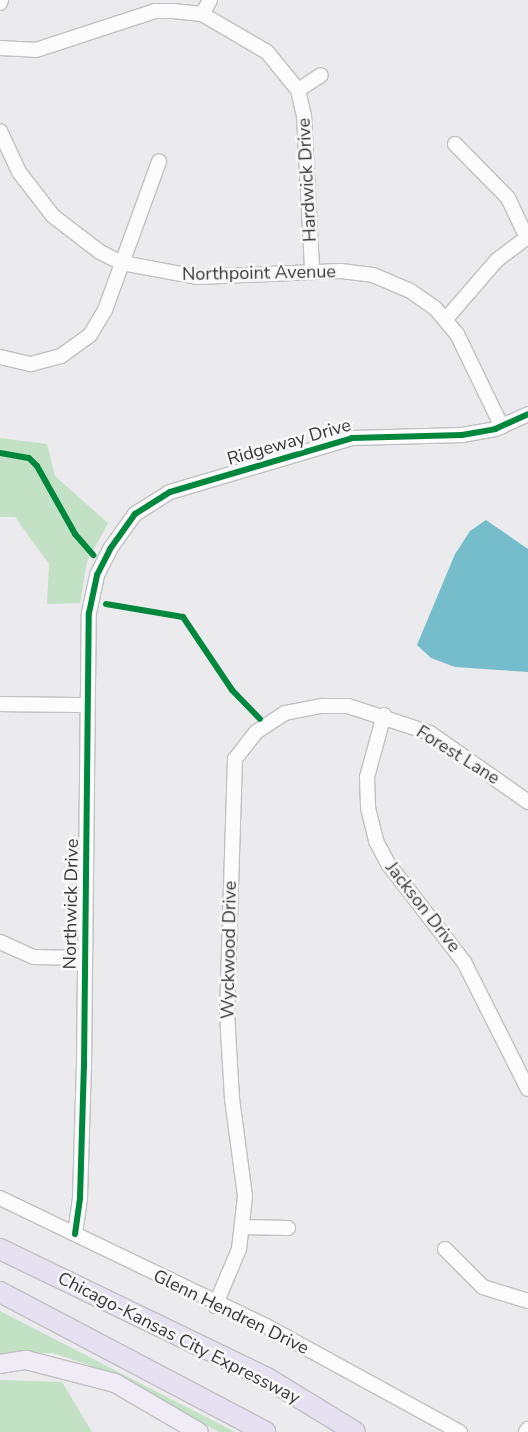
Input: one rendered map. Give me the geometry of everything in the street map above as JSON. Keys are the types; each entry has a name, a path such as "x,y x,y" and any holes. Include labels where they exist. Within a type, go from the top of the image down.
{"highway":[{"name":"Chicago-Kansas City Expressway","path":"0,1249 267,1378 355,1432"},
{"path":"0,1292 265,1432"}],"main road":[{"path":"0,1364 26,1360 115,1384 199,1432"}],"street":[{"path":"202,14 210,0"},
{"path":"0,48 36,50 155,11 202,14 266,52 298,90 321,75"},
{"name":"Hardwick Drive","path":"298,90 308,149 312,270"},
{"name":"Northpoint Avenue","path":"0,131 4,153 32,192 53,216 81,239 122,263 197,277 312,270 357,272 395,283 446,319 466,347 502,427"},
{"path":"446,319 497,260 528,238 508,198 456,144"},
{"path":"0,358 31,364 61,356 81,344 105,310 159,162"},
{"name":"Ridgeway Drive","path":"97,575 126,524 146,505 170,492 352,438 462,435 502,427 528,414"},
{"name":"Northwick Drive","path":"75,1234 80,1198 89,613 97,575"},
{"path":"0,704 88,704"},
{"name":"Wyckwood Drive","path":"215,1306 243,1227 245,1196 232,1098 227,1014 232,766 256,732 285,714 339,705 384,715"},
{"name":"Forest Lane","path":"384,715 443,741 528,802"},
{"name":"Jackson Drive","path":"384,715 367,777 368,808 376,841 388,865 471,972 528,1089"},
{"path":"0,942 34,957 85,958"},
{"name":"Glenn Hendren Drive","path":"0,1198 215,1306 266,1326 460,1432"},
{"path":"243,1227 288,1228"},
{"path":"445,1249 482,1287 528,1301"}],"green space":[{"path":"0,438 47,444 55,476 108,523 87,562 80,603 47,604 49,564 15,517 0,517"},
{"path":"0,1311 235,1432 219,1432 115,1374 53,1353 0,1354"},
{"path":"0,1380 62,1382 92,1432 0,1432"}],"water":[{"path":"486,520 528,549 528,672 455,667 431,658 417,645 455,554 470,531"}],"cycle path":[{"path":"75,1234 80,1198 84,1067 89,613 97,575 110,549 135,514 170,492 352,438 462,435 495,429 528,414"},
{"path":"0,453 29,458 37,466 75,534 93,555"},
{"path":"106,604 183,617 232,690 260,719"}]}
